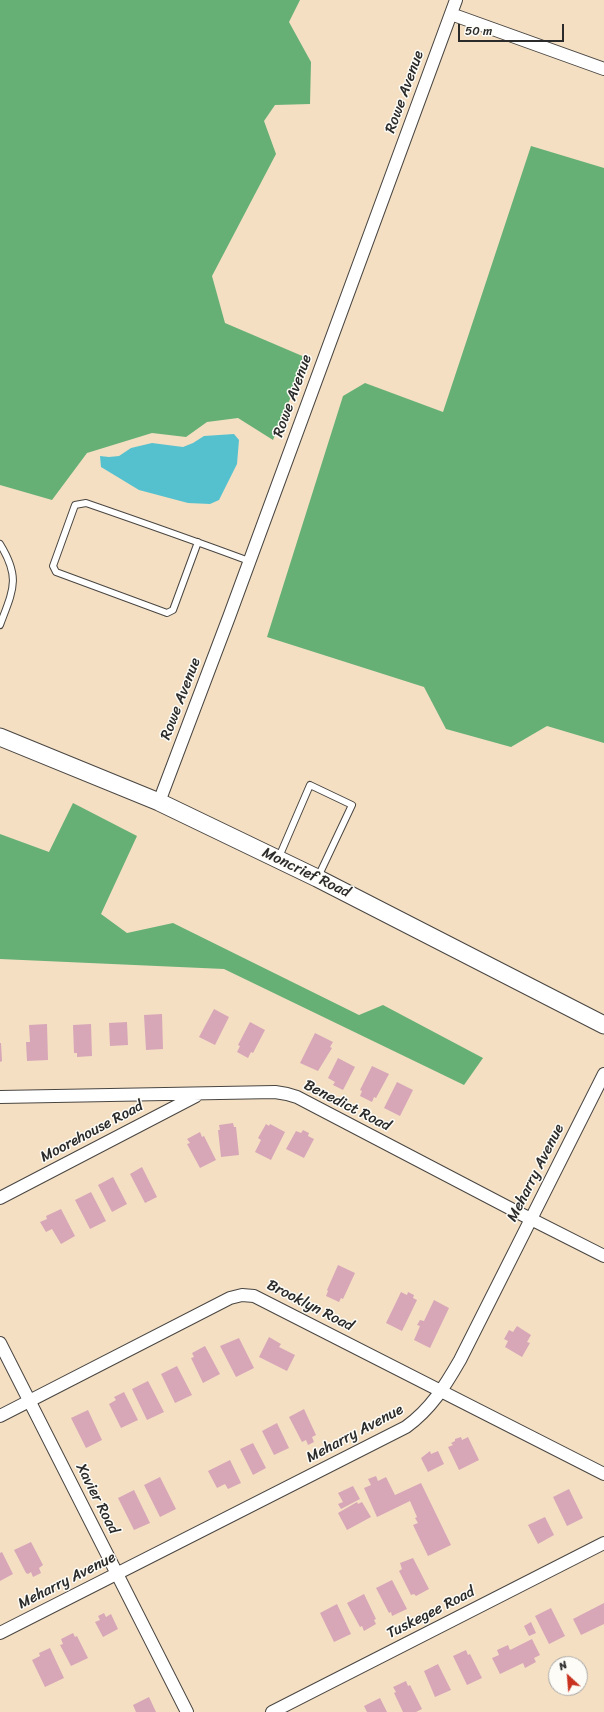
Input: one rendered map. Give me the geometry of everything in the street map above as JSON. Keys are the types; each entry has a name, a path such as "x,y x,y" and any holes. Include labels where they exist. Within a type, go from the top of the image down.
{"main road":[{"name":"Moncrief Road","path":"0,737 159,802 317,878 604,1025"}],"street":[{"name":"Rowe Avenue","path":"159,802 456,0"},
{"path":"451,14 604,69"},
{"name":"Meharry Avenue","path":"0,1633 406,1427 428,1408 442,1391 460,1360 604,1074"},
{"name":"Benedict Road","path":"0,1097 275,1092 292,1096 531,1220 604,1256"},
{"name":"Moorehouse Road","path":"0,1198 199,1094"},
{"name":"Brooklyn Road","path":"0,1416 230,1298 242,1295 254,1296 604,1474"},
{"name":"Xavier Road","path":"0,1343 187,1712"},
{"name":"Tuskegee Road","path":"272,1712 604,1543"}],"lane":[{"path":"198,542 173,610 167,613 56,572 53,566 75,505 86,503 198,542 249,561"},
{"path":"0,544 8,556 14,573 13,589 0,625"},
{"path":"278,859 310,785 345,801 352,805 317,878"}],"green space":[{"path":"0,0 300,0 289,22 311,62 310,104 275,105 264,121 276,154 212,276 225,323 307,358 273,440 238,418 207,422 186,437 152,433 87,453 52,500 0,485"},
{"path":"531,146 604,168 604,743 547,726 511,747 446,729 424,687 267,637 343,396 365,383 443,412"},
{"path":"73,803 137,836 101,914 127,933 173,923 359,1015 383,1005 483,1058 464,1085 224,969 0,959 0,834 49,852"}],"water":[{"path":"234,434 239,440 237,464 219,500 210,504 188,503 139,490 101,467 100,456 119,456 131,448 152,443 183,447 204,436"}],"building":[{"path":"214,1009 229,1017 215,1045 199,1037"},
{"path":"162,1014 163,1049 146,1050 144,1015"},
{"path":"127,1022 128,1045 110,1046 109,1023"},
{"path":"250,1022 265,1030 253,1053 251,1052 248,1058 237,1052 240,1046 238,1045"},
{"path":"47,1024 48,1060 27,1061 26,1042 30,1042 29,1025"},
{"path":"91,1024 92,1056 77,1057 77,1053 74,1053 73,1025"},
{"path":"315,1033 333,1042 330,1047 332,1048 318,1071 300,1063"},
{"path":"0,1043 2,1061 0,1062"},
{"path":"338,1058 355,1067 343,1090 333,1085 335,1082 328,1078"},
{"path":"372,1066 389,1074 376,1098 374,1097 372,1102 360,1096 362,1091 360,1090"},
{"path":"397,1082 413,1090 400,1116 384,1108"},
{"path":"233,1123 234,1127 236,1127 239,1155 221,1157 218,1130 220,1130 219,1125"},
{"path":"266,1124 269,1126 270,1124 285,1132 271,1160 255,1152 261,1140 258,1138"},
{"path":"303,1130 309,1133 308,1136 314,1139 304,1158 286,1149 296,1131 301,1133"},
{"path":"200,1132 202,1137 204,1136 216,1160 200,1168 187,1144 190,1143 187,1139"},
{"path":"142,1167 157,1197 145,1203 130,1174"},
{"path":"113,1177 127,1204 112,1212 98,1185"},
{"path":"91,1192 106,1221 90,1229 75,1200"},
{"path":"61,1209 75,1236 61,1244 52,1229 46,1232 40,1222 47,1219 46,1216"},
{"path":"338,1265 355,1273 343,1299 341,1298 339,1302 326,1296 327,1290"},
{"path":"401,1292 407,1295 408,1292 414,1295 413,1298 417,1300 402,1331 386,1323"},
{"path":"434,1300 449,1308 430,1348 414,1340 420,1326 417,1325 420,1320 424,1321"},
{"path":"517,1326 531,1335 527,1342 530,1343 522,1357 505,1347 508,1341 504,1339 509,1330 513,1332"},
{"path":"269,1337 281,1344 279,1347 295,1355 287,1371 259,1357"},
{"path":"239,1338 254,1368 236,1377 220,1346"},
{"path":"205,1346 220,1374 203,1383 191,1358 194,1357 192,1353"},
{"path":"177,1366 192,1395 175,1403 161,1374"},
{"path":"148,1381 164,1412 147,1420 132,1389"},
{"path":"124,1392 138,1420 121,1428 109,1404 116,1400 114,1397"},
{"path":"304,1409 316,1435 312,1437 314,1442 308,1445 306,1440 302,1442 289,1417"},
{"path":"88,1410 102,1440 86,1448 71,1418"},
{"path":"277,1423 289,1448 274,1455 262,1431"},
{"path":"461,1437 462,1440 468,1437 479,1460 459,1470 448,1447 453,1445 451,1443 455,1441 455,1439"},
{"path":"253,1443 266,1468 253,1475 240,1449"},
{"path":"430,1451 431,1454 438,1451 444,1464 428,1472 421,1458"},
{"path":"230,1460 241,1483 228,1489 225,1484 217,1488 208,1471"},
{"path":"376,1476 378,1481 386,1477 395,1495 421,1483 451,1545 428,1556 413,1525 418,1523 410,1501 377,1517 364,1488 371,1485 368,1479"},
{"path":"160,1477 176,1509 160,1517 144,1485"},
{"path":"353,1486 360,1499 341,1509 338,1504 343,1502 338,1493"},
{"path":"569,1489 583,1518 567,1526 553,1497"},
{"path":"134,1490 150,1523 134,1530 118,1498"},
{"path":"357,1502 358,1504 362,1502 371,1517 347,1530 338,1513"},
{"path":"545,1517 554,1535 538,1544 528,1525"},
{"path":"31,1542 43,1565 39,1568 41,1573 33,1577 31,1572 28,1574 26,1573 14,1550"},
{"path":"2,1552 13,1574 0,1581 0,1553"},
{"path":"413,1558 429,1589 416,1596 414,1594 411,1595 399,1571 402,1569 400,1563"},
{"path":"392,1580 407,1609 392,1616 376,1588"},
{"path":"364,1594 376,1619 374,1620 376,1624 364,1631 362,1626 360,1627 347,1603"},
{"path":"604,1603 604,1624 581,1635 573,1619"},
{"path":"337,1604 351,1634 334,1642 320,1613"},
{"path":"551,1608 565,1636 549,1644 535,1616"},
{"path":"104,1613 106,1617 111,1614 118,1629 103,1637 95,1622 100,1620 98,1616"},
{"path":"531,1622 536,1633 529,1636 524,1626"},
{"path":"73,1633 75,1637 77,1636 88,1658 71,1666 60,1645 63,1644 61,1639"},
{"path":"532,1639 540,1655 534,1658 536,1662 525,1668 523,1663 500,1674 492,1658 499,1655 497,1650 508,1645 510,1650"},
{"path":"50,1648 64,1678 45,1687 32,1660 40,1656 39,1653"},
{"path":"466,1650 468,1655 470,1654 482,1678 467,1685 453,1656"},
{"path":"438,1664 451,1690 435,1697 424,1671"},
{"path":"406,1681 408,1686 410,1685 422,1709 416,1712 403,1712 394,1693 396,1692 393,1687"},
{"path":"149,1697 156,1712 136,1712 133,1705"},
{"path":"380,1698 387,1712 367,1712 364,1706"}]}
